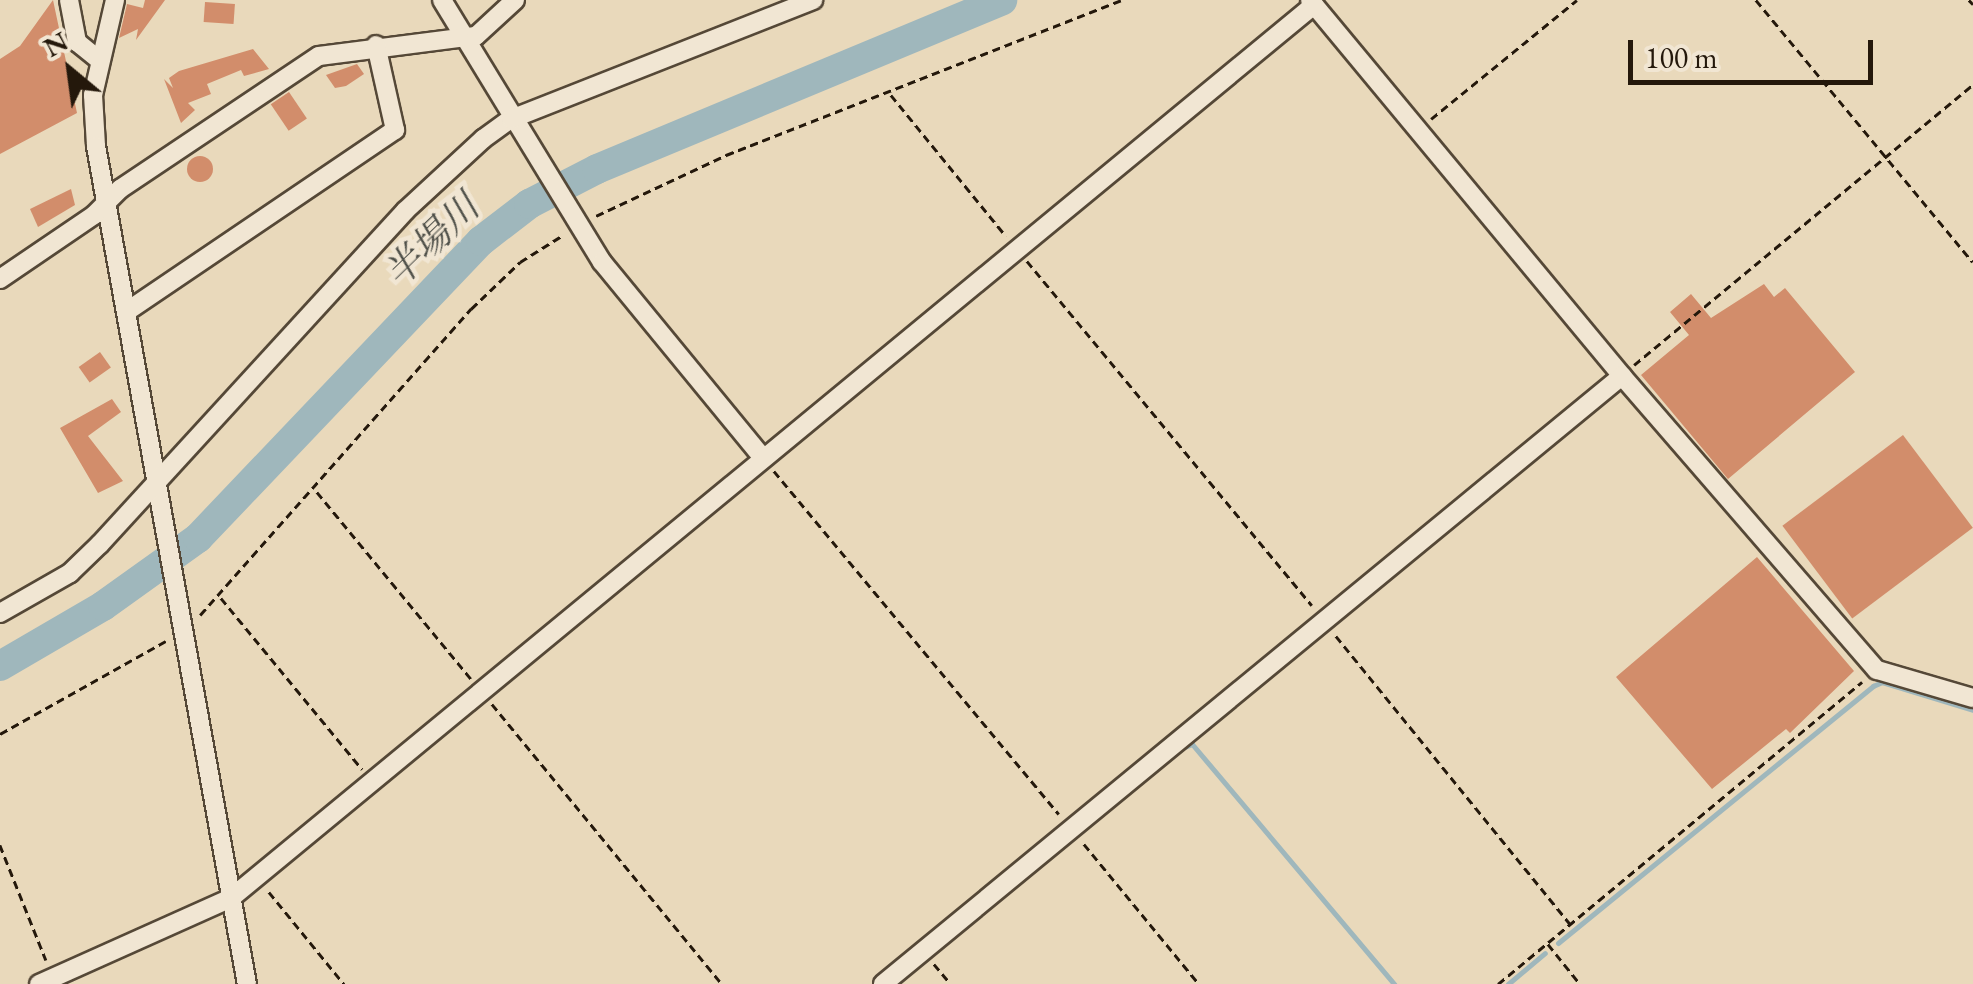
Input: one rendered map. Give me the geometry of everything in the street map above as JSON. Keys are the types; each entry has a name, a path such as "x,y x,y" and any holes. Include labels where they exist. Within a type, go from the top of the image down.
{"street":[{"path":"69,0 77,42 99,60"},
{"path":"115,0 99,60 94,121 247,984"},
{"path":"442,0 576,224 763,458"},
{"path":"0,278 293,71 320,56 376,45 467,38 482,33 515,0"},
{"path":"0,612 70,573 158,492 406,211 513,123 814,0"},
{"path":"46,981 231,898 257,878 1312,2 1622,376 1877,670 1973,698"},
{"path":"126,312 395,130 376,45"},
{"path":"882,984 1622,376"}],"path":[{"path":"0,734 182,626 220,597 471,309 520,262 576,224 674,176 1121,0"},
{"path":"1418,130 1577,0"},
{"path":"1756,0 1973,262"},
{"path":"1622,376 1973,85"},
{"path":"890,94 1570,924"},
{"path":"763,458 1199,984"},
{"path":"316,491 722,984"},
{"path":"220,597 373,782"},
{"path":"1498,984 1877,670"},
{"path":"0,845 46,981"},
{"path":"257,878 344,984"},
{"path":"1547,943 1580,984"},
{"path":"924,951 951,984"}],"building":[{"path":"53,0 77,113 0,154 0,59 20,46"},
{"path":"145,0 165,0 136,40 138,29 119,38 127,4 143,8"},
{"path":"205,2 235,4 234,24 204,22"},
{"path":"253,49 269,69 244,76 241,70 207,84 211,94 188,103 195,110 181,123 164,79 173,88 169,78 179,71"},
{"path":"357,64 364,74 346,86 335,88 326,75"},
{"path":"289,92 307,119 289,131 271,104"},
{"path":"200,156 209,160 213,169 209,178 200,182 191,178 187,169 191,160"},
{"path":"71,189 75,205 38,227 30,209"},
{"path":"1764,284 1774,297 1785,288 1855,372 1728,479 1641,375 1689,335 1670,312 1691,294 1711,318"},
{"path":"100,352 111,368 90,382 79,367"},
{"path":"112,399 121,412 88,436 123,481 98,493 60,428"},
{"path":"1903,435 1973,528 1852,619 1782,526"},
{"path":"1757,557 1854,671 1790,733 1786,729 1712,789 1616,677"}],"waterway":[{"name":"半場川","path":"0,666 103,606 198,538 481,241 529,204 597,169 1002,0"},
{"path":"1558,943 1873,686 1882,682 1973,710"},
{"path":"1180,749 1192,744 1394,984"},
{"path":"1508,984 1545,953"}]}
